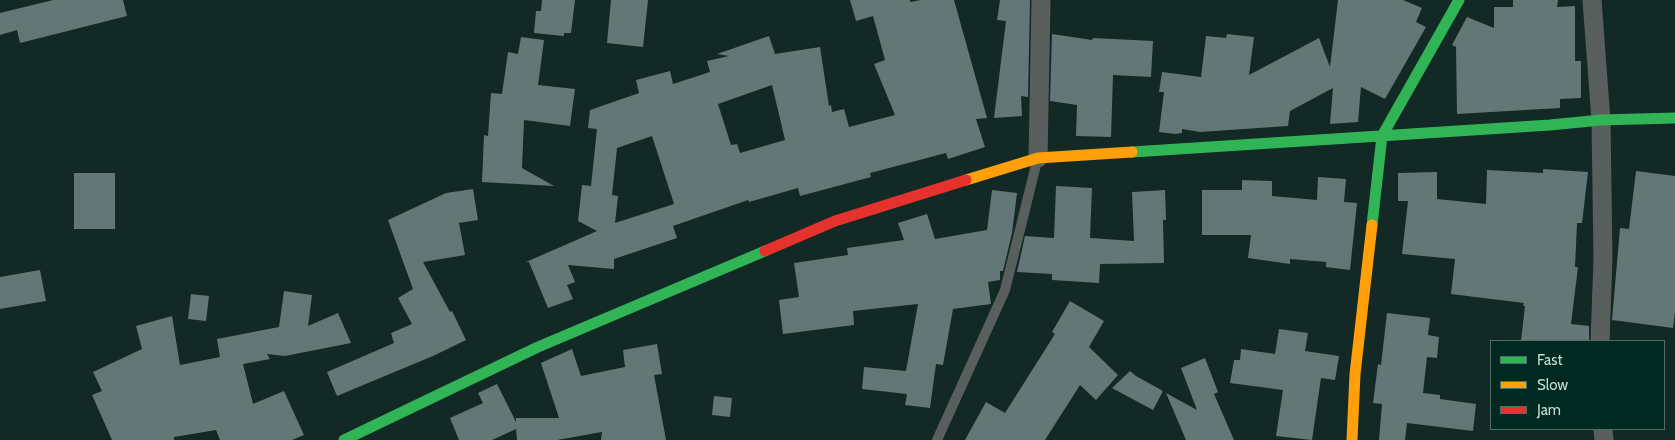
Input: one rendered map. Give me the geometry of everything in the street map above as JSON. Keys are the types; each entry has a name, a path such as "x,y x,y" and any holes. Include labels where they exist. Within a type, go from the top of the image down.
{"street":[{"path":"1038,158 1042,0"},
{"path":"1352,440 1355,374 1382,136 1459,0"},
{"path":"1592,0 1601,120 1603,259 1600,340"},
{"path":"344,440 538,347 834,221 1038,158 1601,120 1675,118"}],"lane":[{"path":"937,440 1005,290 1038,158"}],"building":[{"path":"53,0 123,0 127,16 20,43 17,30 0,35 0,13"},
{"path":"542,0 575,0 571,33 564,33 564,36 534,33 536,11 541,11"},
{"path":"611,0 648,0 643,47 607,43"},
{"path":"850,0 910,0 910,2 954,0 987,118 976,119 985,147 948,159 946,153 870,173 871,177 800,196 798,188 749,202 748,200 673,226 677,238 614,259 614,269 568,265 575,282 567,285 573,299 548,308 529,262 526,262 597,231 578,221 582,185 591,186 597,129 588,128 590,110 639,93 636,80 670,71 673,84 710,72 707,61 729,56 717,54 769,36 775,54 820,47 829,106 831,105 832,112 844,109 849,127 895,115 874,64 885,60 873,16 856,21","holes":["772,85 785,140 740,153 737,144 731,145 718,104","652,136 674,204 615,223 618,196 612,195 617,148"]},
{"path":"1000,0 1030,0 1028,97 1021,96 1022,116 994,118 1006,21 997,20"},
{"path":"1338,0 1403,0 1422,8 1416,22 1426,27 1385,99 1361,87 1358,122 1330,124 1333,88 1290,111 1288,126 1200,132 1182,129 1182,133 1175,134 1159,132 1164,92 1159,92 1162,72 1201,77 1206,36 1226,38 1227,34 1254,37 1249,75 1319,38 1330,67"},
{"path":"1513,0 1558,0 1557,7 1575,6 1575,61 1581,61 1581,98 1560,99 1560,108 1457,114 1456,47 1452,45 1467,17 1494,28 1494,7 1513,7"},
{"path":"1052,34 1092,40 1093,38 1153,41 1151,77 1113,75 1111,137 1076,136 1077,105 1050,101"},
{"path":"521,37 544,40 538,85 575,89 570,126 524,120 522,168 554,186 482,182 484,135 488,136 491,93 502,94 508,52 518,54"},
{"path":"1543,169 1588,172 1582,223 1577,223 1575,267 1578,267 1571,324 1589,326 1589,340 1521,340 1524,303 1451,294 1455,259 1402,254 1408,201 1398,201 1398,173 1437,172 1437,199 1486,204 1487,170 1543,173"},
{"path":"1636,171 1675,176 1675,311 1673,328 1612,320 1620,228 1629,229"},
{"path":"74,173 115,173 115,229 74,229"},
{"path":"1318,177 1346,179 1344,202 1357,203 1350,270 1326,267 1326,262 1290,259 1290,264 1248,258 1251,235 1202,235 1202,190 1242,190 1242,180 1272,181 1272,196 1317,200"},
{"path":"1056,186 1092,188 1090,238 1134,241 1132,192 1165,190 1166,220 1163,220 1164,263 1100,264 1099,283 1052,280 1052,274 1017,272 1025,236 1054,238"},
{"path":"473,189 478,220 459,223 465,255 423,262 450,312 452,311 466,340 433,356 337,396 327,372 394,343 391,333 412,324 398,298 413,289 388,220 446,193"},
{"path":"992,190 1017,193 1012,233 1003,271 1000,271 1000,280 988,282 991,304 953,309 943,365 936,364 930,408 905,405 907,394 862,389 864,367 906,371 918,304 853,311 854,325 783,334 779,300 799,297 794,263 848,255 847,248 904,240 898,223 927,214 935,239 987,230"},
{"path":"40,270 46,301 0,309 0,277"},
{"path":"284,291 312,295 308,326 338,313 351,343 285,356 267,354 270,359 243,364 253,404 284,391 304,435 292,440 220,440 216,430 174,437 174,440 112,440 92,395 102,391 93,372 142,349 136,326 172,316 180,365 220,357 217,339 279,327"},
{"path":"191,294 209,296 206,321 188,319"},
{"path":"1070,301 1104,321 1089,347 1118,375 1096,400 1080,385 1045,440 965,440 986,402 1005,413 1055,334 1052,332"},
{"path":"1387,313 1430,318 1428,335 1439,337 1437,358 1427,357 1423,393 1440,395 1440,399 1476,404 1473,431 1407,423 1405,440 1379,440 1382,404 1373,403 1378,364 1381,365"},
{"path":"1279,329 1308,333 1305,351 1339,356 1335,380 1321,378 1312,440 1276,436 1283,390 1230,383 1234,360 1240,360 1241,349 1275,354"},
{"path":"657,344 662,374 654,375 666,440 601,440 602,432 557,440 517,440 516,429 492,440 459,440 450,418 483,403 478,393 497,384 516,422 516,418 559,418 541,363 572,349 581,376 625,367 623,350"},
{"path":"1205,358 1218,392 1214,394 1234,440 1186,440 1166,393 1197,410 1181,368"},
{"path":"1130,371 1163,391 1153,410 1112,388"},
{"path":"714,396 732,398 730,417 712,415"}],"traffic: fast":[{"path":"1372,225 1382,136 1459,0"},
{"path":"1132,152 1550,125 1601,120 1675,118"},
{"path":"344,440 538,347 765,251"}],"traffic: slow":[{"path":"966,180 1038,158 1132,152"},
{"path":"1352,440 1355,374 1372,225"}],"traffic: jam":[{"path":"765,251 835,221 966,180"}]}
